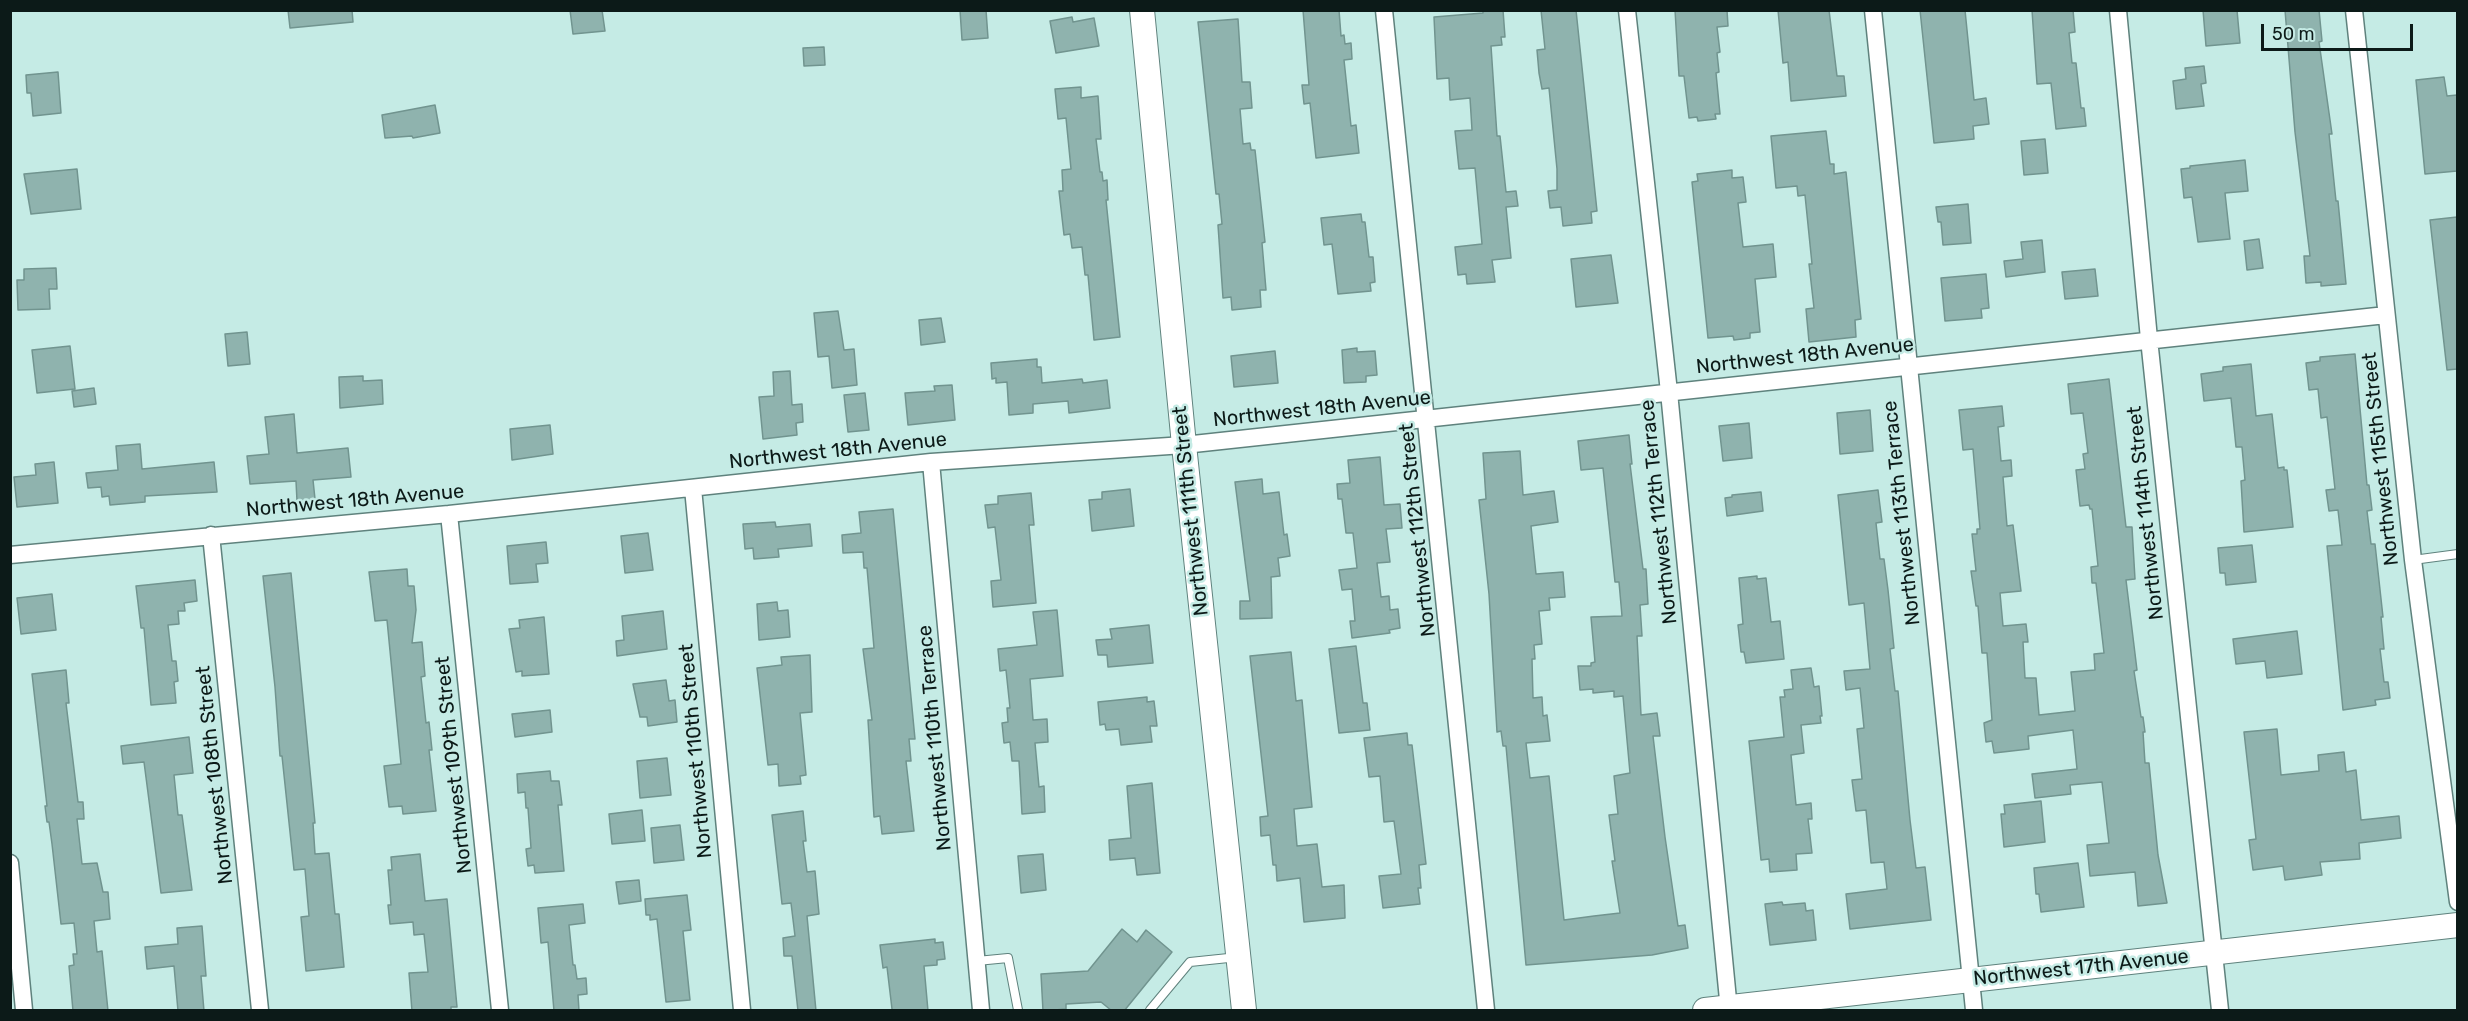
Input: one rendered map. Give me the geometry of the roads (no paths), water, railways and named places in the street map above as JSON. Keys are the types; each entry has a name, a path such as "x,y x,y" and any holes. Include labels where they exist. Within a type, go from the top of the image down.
{"street":[{"name":"Northwest 111th Street","path":"1143,10 1184,445 1244,1011"},
{"name":"Northwest 112th Street","path":"1384,10 1428,419 1486,1011"},
{"name":"Northwest 112th Terrace","path":"1627,10 1669,392 1728,1009"},
{"name":"Northwest 113th Terrace","path":"1873,10 1974,1011"},
{"name":"Northwest 114th Street","path":"2118,10 2149,339 2220,1011"},
{"name":"Northwest 115th Street","path":"2354,10 2413,560 2457,902"},
{"name":"Northwest 18th Avenue","path":"10,555 449,514 931,462 1184,445 2386,315"},
{"name":"Northwest 110th Terrace","path":"931,462 981,1011"},
{"name":"Northwest 110th Street","path":"693,488 742,1011"},
{"name":"Northwest 109th Street","path":"449,514 500,1011"},
{"name":"Northwest 108th Street","path":"211,535 260,1011"},
{"path":"10,863 24,1011"},
{"name":"Northwest 17th Avenue","path":"1704,1011 2457,925"}],"lane":[{"path":"2413,560 2457,554"},
{"path":"1150,1011 1190,962 1238,957"},
{"path":"977,961 1008,958 1018,1011"}]}
